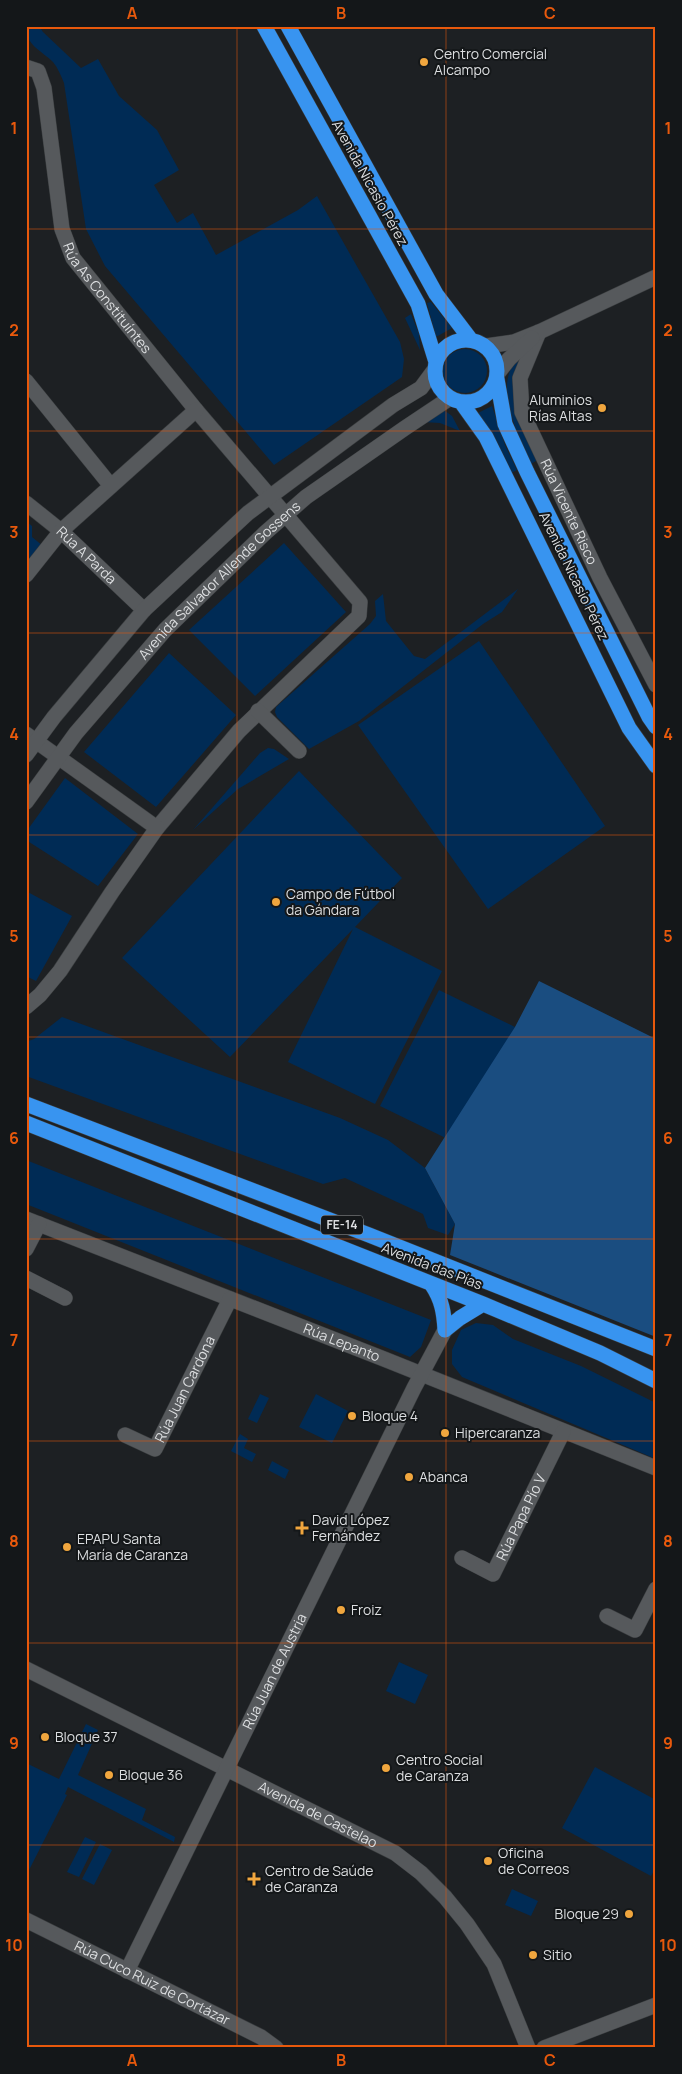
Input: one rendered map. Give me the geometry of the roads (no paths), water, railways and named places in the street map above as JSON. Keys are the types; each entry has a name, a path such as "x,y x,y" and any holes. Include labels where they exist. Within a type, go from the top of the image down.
{"highway":[{"name":"Avenida Nicasio Pérez","path":"264,26 418,304 435,365"},
{"name":"Avenida Nicasio Pérez","path":"288,26 436,294 471,340"},
{"path":"462,340 471,340 486,346 493,354 497,363 497,376 487,395 479,400 456,400 438,386 435,365 445,347 462,340"},
{"name":"Avenida Nicasio Pérez","path":"497,376 505,424 526,472 644,708 656,727"},
{"name":"Avenida Nicasio Pérez","path":"456,400 486,436 629,728 656,766"},
{"name":"Avenida das Pías","path":"26,1104 368,1235 656,1349"},
{"name":"Avenida das Pías","path":"26,1123 483,1304 600,1353 656,1381"},
{"path":"432,1285 442,1305 446,1330"},
{"path":"446,1330 460,1318 483,1304"}],"street":[{"name":"Rúa As Constituíntes","path":"26,67 38,71 44,88 62,229 73,258 196,410 360,602 360,616 258,711 158,828 112,892 60,971 40,995 26,1007"},
{"path":"486,346 514,342 539,332 656,277"},
{"path":"497,376 509,359 539,332"},
{"name":"Rúa Vicente Risco","path":"539,332 520,378 522,412 600,578 656,685"},
{"name":"Avenida Salvador Allende Gossens","path":"26,755 31,737 144,610 248,513 393,405 421,388 435,365"},
{"path":"26,381 111,486"},
{"name":"Avenida Salvador Allende Gossens","path":"26,802 58,756 165,630 284,514 396,434 456,400"},
{"path":"26,575 61,531 196,410"},
{"name":"Rúa A Parda","path":"26,503 61,531 144,610"},
{"path":"258,711 299,751"},
{"path":"31,737 158,828"},
{"path":"26,1249 32,1222"},
{"name":"Rúa Lepanto","path":"32,1222 422,1374 656,1468"},
{"path":"26,1278 65,1298"},
{"name":"Rúa Juan Cardona","path":"125,1434 155,1449 230,1299"},
{"name":"Rúa Juan de Austria","path":"127,1971 422,1374 446,1330"},
{"name":"Rúa Papa Pío V","path":"462,1558 493,1574 563,1432"},
{"path":"607,1616 635,1630 656,1589"},
{"name":"Avenida de Castelao","path":"26,1669 395,1854 421,1873 445,1897 467,1924 494,1964 528,2048"},
{"name":"Rúa Cuco Ruiz de Cortázar","path":"26,1920 261,2037 276,2048"},
{"path":"544,2048 656,2006"}],"place":[{"name":"Centro Comercial Alcampo","path":"424,62"},
{"name":"Aluminios Rías Altas","path":"602,408"},
{"name":"Campo de Fútbol da Gándara","path":"276,902"},
{"name":"Bloque 4","path":"352,1416"},
{"name":"Hipercaranza","path":"445,1433"},
{"name":"Abanca","path":"409,1477"},
{"name":"David López Fernández","path":"302,1528"},
{"name":"EPAPU Santa María de Caranza","path":"67,1547"},
{"name":"Froiz","path":"341,1610"},
{"name":"Bloque 37","path":"45,1737"},
{"name":"Centro Social de Caranza","path":"386,1768"},
{"name":"Bloque 36","path":"109,1775"},
{"name":"Oficina de Correos","path":"488,1861"},
{"name":"Centro de Saúde de Caranza","path":"254,1879"},
{"name":"Bloque 29","path":"629,1914"},
{"name":"Sitio","path":"533,1955"}]}
